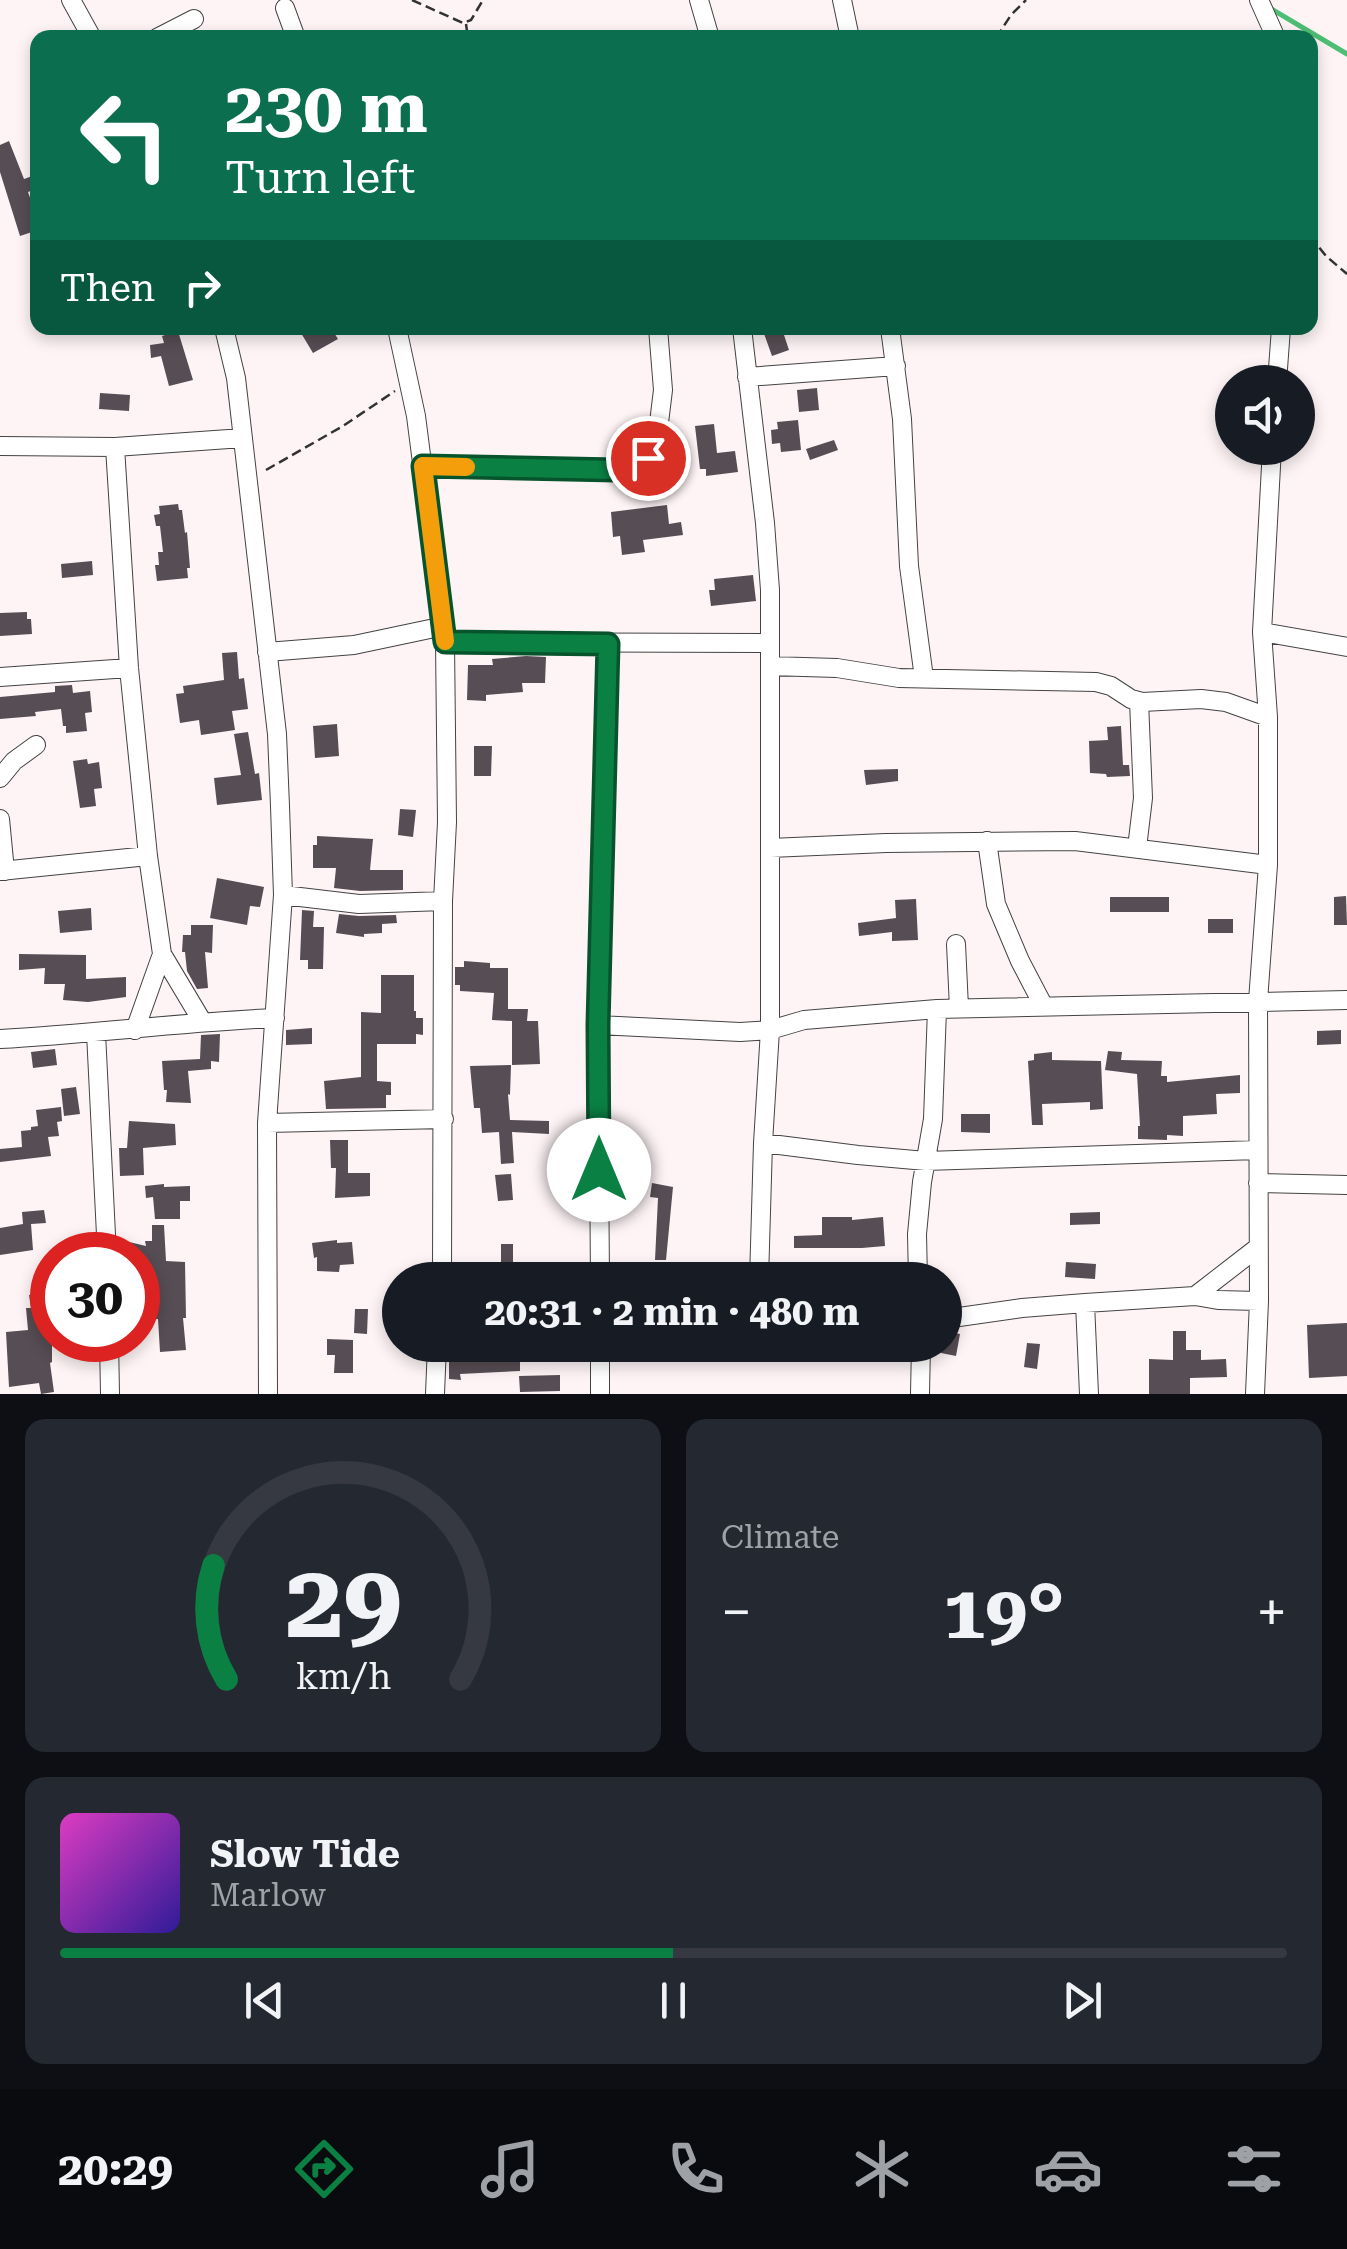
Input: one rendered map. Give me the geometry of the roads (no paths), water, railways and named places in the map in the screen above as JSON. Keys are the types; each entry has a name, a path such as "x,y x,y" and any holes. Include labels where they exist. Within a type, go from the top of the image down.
{"street":[{"path":"71,0 88,30"},
{"path":"699,0 708,30"},
{"path":"842,0 848,30"},
{"path":"1259,0 1272,30"},
{"path":"285,8 293,30"},
{"path":"173,30 194,20"},
{"path":"226,335 236,378 278,734 283,894 267,1123 268,1394"},
{"path":"399,335 423,466 444,634 448,822 443,902 442,1262"},
{"path":"423,466 616,470 634,466 648,458 658,439 663,390 659,335"},
{"path":"743,335 769,559 770,1030 760,1262"},
{"path":"891,335 905,464 909,566 924,678"},
{"path":"1278,365 1281,335"},
{"path":"747,377 896,366"},
{"path":"0,446 114,447 243,438"},
{"path":"114,447 129,668 162,954 202,1022"},
{"path":"1255,1394 1258,1001 1268,866 1268,717 1262,632 1271,465"},
{"path":"1262,632 1347,647"},
{"path":"267,652 444,634 608,644 770,644"},
{"path":"600,1262 598,1025 608,644"},
{"path":"770,666 837,668 900,678 1096,682 1139,701 1202,699 1226,702 1268,717"},
{"path":"0,677 129,668"},
{"path":"1137,848 1143,798 1139,701"},
{"path":"0,778 14,761 36,745"},
{"path":"0,819 2,871 148,856"},
{"path":"987,841 996,904 1043,1006"},
{"path":"770,848 886,842 1074,841 1268,866"},
{"path":"283,894 360,904 443,902"},
{"path":"956,944 959,1008"},
{"path":"134,1030 162,954"},
{"path":"598,1025 740,1032 770,1030 804,1020 937,1008 1347,1000"},
{"path":"918,1262 917,1234 934,1120 937,1008"},
{"path":"0,1039 274,1018"},
{"path":"96,1033 106,1232"},
{"path":"267,1123 444,1120"},
{"path":"763,1143 858,1156 926,1160 1258,1150"},
{"path":"1258,1183 1347,1184"},
{"path":"1195,1296 1257,1248"},
{"path":"962,1317 1022,1308 1195,1296 1258,1301"},
{"path":"1085,1303 1089,1394"},
{"path":"109,1362 110,1394"},
{"path":"435,1394 436,1362"},
{"path":"600,1362 600,1394"},
{"path":"920,1362 920,1394"}],"waterway":[{"path":"1268,7 1307,30"},
{"path":"1318,37 1347,54"}]}
